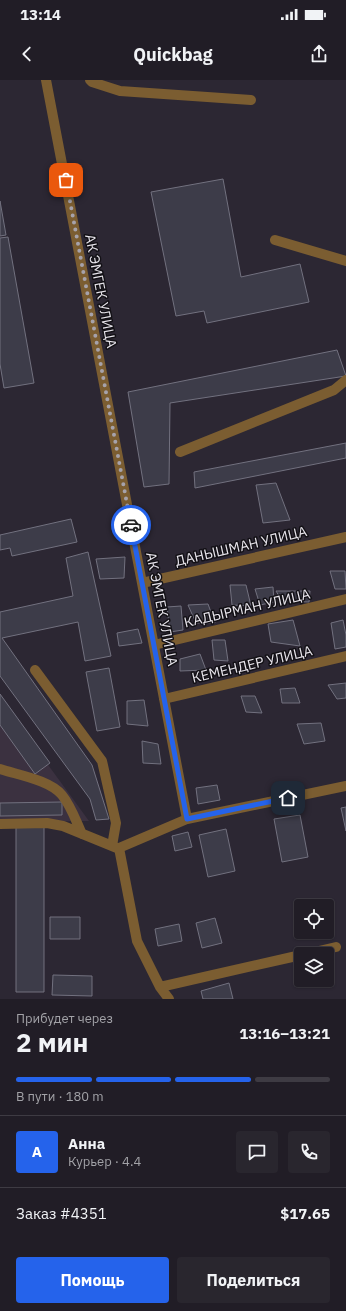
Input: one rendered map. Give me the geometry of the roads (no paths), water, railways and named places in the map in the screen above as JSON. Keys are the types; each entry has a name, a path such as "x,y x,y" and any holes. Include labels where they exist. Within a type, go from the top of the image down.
{"street":[{"name":"АК ЭМГЕК УЛИЦА","path":"46,80 187,819"},
{"path":"90,80 120,91 251,100"},
{"path":"275,240 346,261"},
{"path":"180,452 334,390 346,380"},
{"name":"ДАНЫШМАН УЛИЦА","path":"142,583 346,537"},
{"name":"КАДЫРМАН УЛИЦА","path":"154,644 346,599"},
{"name":"КЕМЕНДЕР УЛИЦА","path":"164,699 346,656"},
{"path":"35,670 102,761 116,823 115,847 137,941 160,987 169,999"},
{"path":"0,769 38,781 57,790 63,796 82,834"},
{"path":"0,824 47,823 63,826 115,847 187,819 346,786"},
{"path":"160,987 294,957"}]}
